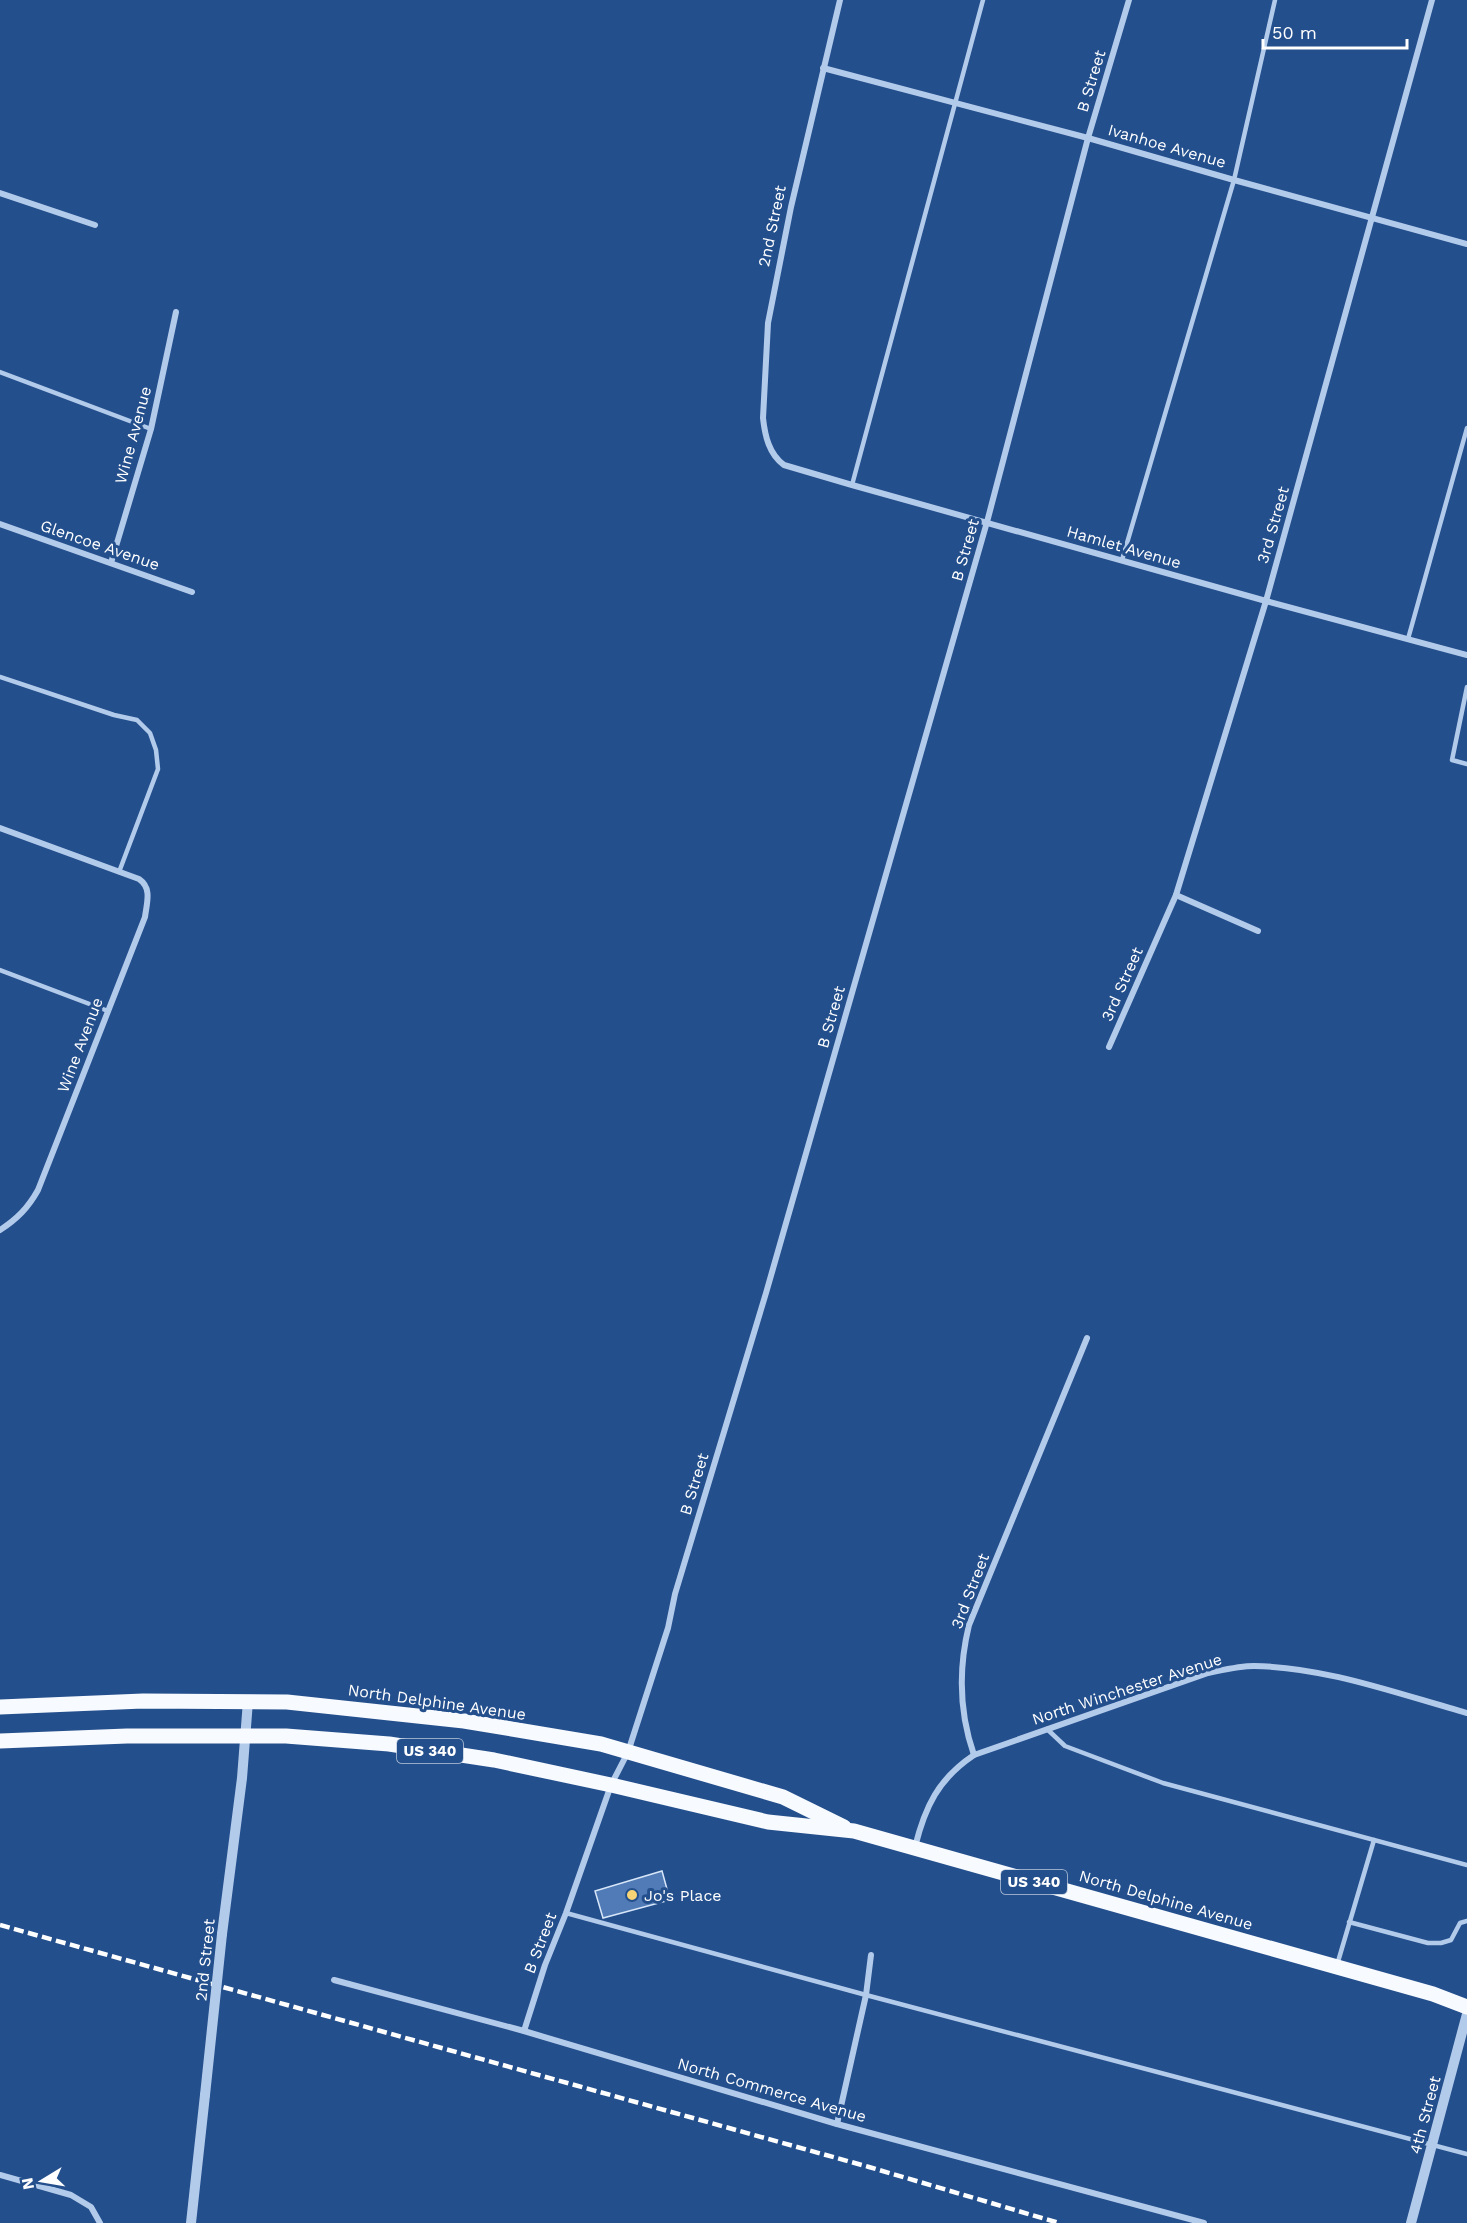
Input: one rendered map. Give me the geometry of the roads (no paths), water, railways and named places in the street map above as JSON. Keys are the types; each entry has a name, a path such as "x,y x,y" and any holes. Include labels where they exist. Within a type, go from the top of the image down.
{"main road":[{"name":"North Delphine Avenue","path":"0,1707 142,1701 287,1702 464,1721 602,1744 783,1797 854,1831"},
{"name":"North Delphine Avenue","path":"0,1741 127,1736 286,1736 389,1744 494,1760 768,1822 854,1831 1433,1994 1467,2007"}],"street":[{"name":"2nd Street","path":"777,460 769,446 763,418 768,323 790,207 840,0"},
{"name":"B Street","path":"524,2031 545,1965 566,1913 611,1785 628,1752 668,1628 675,1593 766,1293 987,522 1088,138 1129,0"},
{"name":"3rd Street","path":"1109,1047 1176,895 1266,601 1432,0"},
{"name":"Ivanhoe Avenue","path":"823,68 1088,138 1467,243"},
{"path":"0,193 95,225"},
{"name":"Wine Avenue","path":"111,563 151,429 176,312"},
{"name":"Hamlet Avenue","path":"777,460 784,465 1266,601 1467,655"},
{"name":"Glencoe Avenue","path":"0,524 192,592"},
{"path":"0,828 119,872"},
{"name":"Wine Avenue","path":"0,1230 16,1220 29,1206 38,1190 145,917 148,889 139,879 119,872"},
{"path":"1176,895 1258,931"},
{"name":"3rd Street","path":"974,1755 963,1715 960,1685 963,1649 969,1625 1088,1338"},
{"name":"North Winchester Avenue","path":"974,1755 1208,1673 1239,1667 1255,1666 1310,1672 1348,1680 1467,1713"},
{"name":"2nd Street","path":"191,2223 222,1934 242,1778 248,1701"},
{"path":"915,1848 927,1809 944,1780 974,1755"},
{"path":"837,2124 866,1995 871,1955"},
{"name":"North Commerce Avenue","path":"334,1980 524,2031 837,2124 1204,2223"},
{"name":"4th Street","path":"1411,2223 1467,2014"},
{"path":"0,2175 71,2195 92,2206 100,2223"}],"lane":[{"path":"852,484 983,0"},
{"path":"1122,560 1234,180 1275,0"},
{"path":"0,372 151,429"},
{"path":"1408,639 1467,428"},
{"path":"0,677 114,716 137,720 150,732 156,750 158,769 119,872"},
{"path":"1467,687 1452,760 1467,764"},
{"path":"0,970 108,1011"},
{"path":"1047,1729 1065,1746 1162,1783 1467,1864"},
{"path":"1336,1967 1374,1840"},
{"path":"566,1913 1467,2154"},
{"path":"1349,1923 1428,1943 1441,1943 1451,1940 1460,1923 1467,1921"}],"railway":[{"path":"0,1925 869,2167 1059,2223"}],"place":[{"name":"Jo's Place","path":"632,1895"}]}
